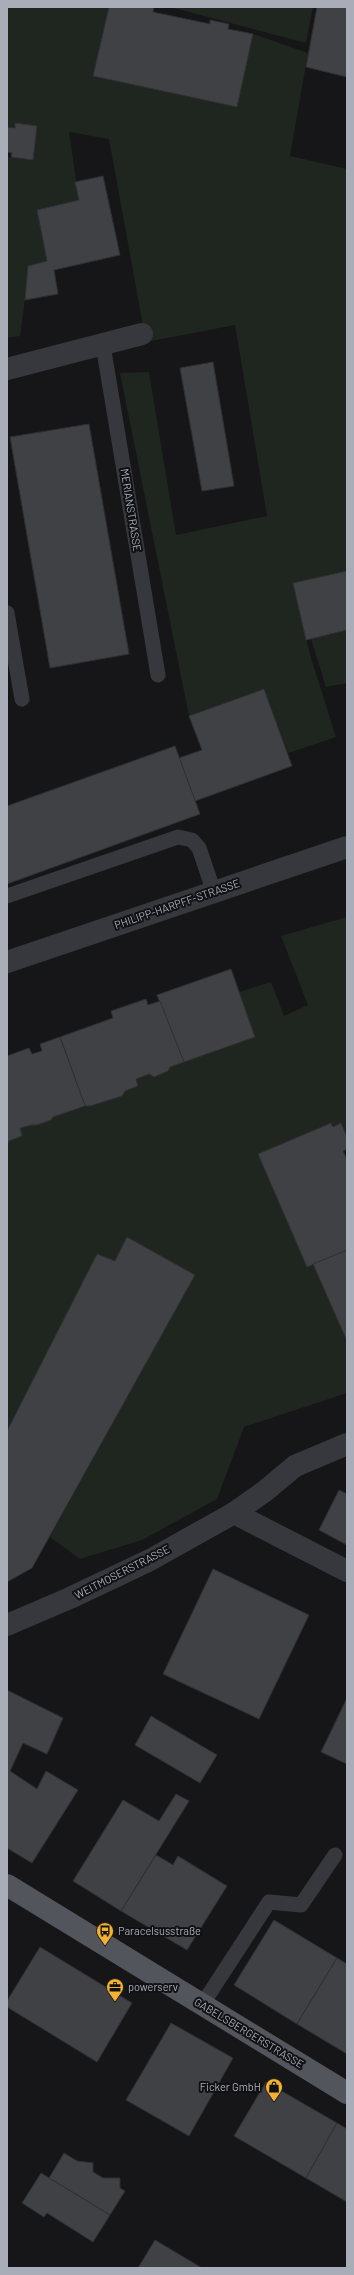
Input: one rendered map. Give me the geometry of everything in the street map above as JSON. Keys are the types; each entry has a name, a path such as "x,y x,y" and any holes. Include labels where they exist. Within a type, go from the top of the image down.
{"main road":[{"name":"GABELSBERGERSTRASSE","path":"7,1885 347,2093"}],"street":[{"path":"7,369 142,334"},
{"name":"PHILIPP-HARPFF-STRASSE","path":"7,962 347,847"},
{"name":"WEITMOSERSTRASSE","path":"7,1625 74,1596 150,1560 234,1513 265,1491 295,1466 347,1444"},
{"path":"234,1513 347,1571"}],"lane":[{"name":"MERIANSTRASSE","path":"103,345 158,675"},
{"path":"7,613 22,700"},
{"path":"7,896 178,837 192,840 199,848 214,892"},
{"path":"202,2005 269,1902 301,1905 335,1855"}],"shaded area":[{"path":"7,7 109,7 93,76 236,107 253,34 308,53 290,156 347,169 347,571 293,584 311,658 336,737 288,753 264,689 189,716 120,373 149,372 176,535 267,516 235,325 146,342 109,139 69,132 79,200 37,210 47,261 25,300 20,336 7,338 7,157 33,160 37,126 7,127"},
{"path":"170,7 313,7 306,43"},
{"path":"347,630 347,683 326,687 311,639"},
{"path":"347,917 347,1137 331,1123 258,1154 307,1266 313,1264 347,1341 347,1393 244,1427 217,1499 142,1540 80,1559 50,1537 195,1275 115,1261 97,1254 7,1431 7,1145 9,1141 22,1136 20,1128 51,1120 53,1117 122,1096 125,1091 138,1086 136,1079 149,1074 154,1077 168,1071 170,1067 255,1037 239,992 271,982 284,1016 308,1005 281,936"}],"building":[{"path":"109,7 151,7 154,8 153,12 210,24 210,20 229,24 228,29 253,34 237,107 93,76"},
{"path":"317,7 347,7 347,77 306,67"},
{"path":"15,123 37,126 33,160 11,157 12,153 7,152 7,127 15,128"},
{"path":"103,176 120,255 54,270 58,294 25,300 28,266 47,261 37,210 79,200 75,182"},
{"path":"213,362 234,486 202,491 180,368"},
{"path":"89,424 129,654 50,668 10,437"},
{"path":"347,571 347,630 306,640 293,583"},
{"path":"264,689 292,766 195,801 179,758 202,750 189,716"},
{"path":"175,746 200,814 7,884 7,806"},
{"path":"231,969 255,1037 184,1062 157,995"},
{"path":"146,999 148,1005 160,1001 184,1062 170,1067 168,1071 154,1077 149,1074 136,1079 138,1086 125,1091 122,1096 90,1106 85,1106 60,1037 113,1018 111,1011"},
{"path":"60,1037 85,1106 53,1117 51,1120 37,1125 20,1128 22,1136 9,1141 7,1145 7,1056 29,1048 32,1054 42,1051 40,1044"},
{"path":"331,1123 333,1127 341,1123 347,1137 347,1149 343,1151 347,1160 347,1250 307,1267 258,1154"},
{"path":"127,1237 195,1275 32,1568 7,1582 7,1431 97,1254 115,1261"},
{"path":"347,1250 347,1341 313,1264"},
{"path":"339,1490 347,1494 347,1545 319,1530"},
{"path":"213,1569 309,1615 259,1719 163,1674"},
{"path":"7,1690 63,1718 47,1754 23,1743 10,1771 37,1789 46,1771 78,1790 32,1863 7,1848"},
{"path":"347,1698 347,1764 321,1752"},
{"path":"151,1716 217,1755 200,1783 135,1745"},
{"path":"176,1794 189,1801 121,1911 73,1881 123,1800 159,1821"},
{"path":"156,1855 173,1865 178,1856 227,1886 187,1950 121,1911"},
{"path":"274,1920 337,1958 297,2024 234,1985"},
{"path":"40,1947 132,2003 97,2062 7,2007 7,2001"},
{"path":"337,1958 347,1964 347,2054 297,2024"},
{"path":"171,2023 233,2058 189,2136 126,2100"},
{"path":"266,2082 337,2123 306,2178 234,2136"},
{"path":"337,2123 347,2129 347,2202 306,2178"},
{"path":"64,2153 77,2161 93,2163 93,2172 103,2178 120,2178 120,2188 125,2191 110,2215 49,2178"},
{"path":"41,2173 110,2215 93,2242 47,2213 44,2217 22,2203"},
{"path":"155,2240 202,2268 138,2268"}],"place":[{"name":"Paracelsusstraße","path":"105,1946"},
{"name":"powerserv","path":"115,2002"},
{"name":"Ficker GmbH","path":"274,2102"}]}
